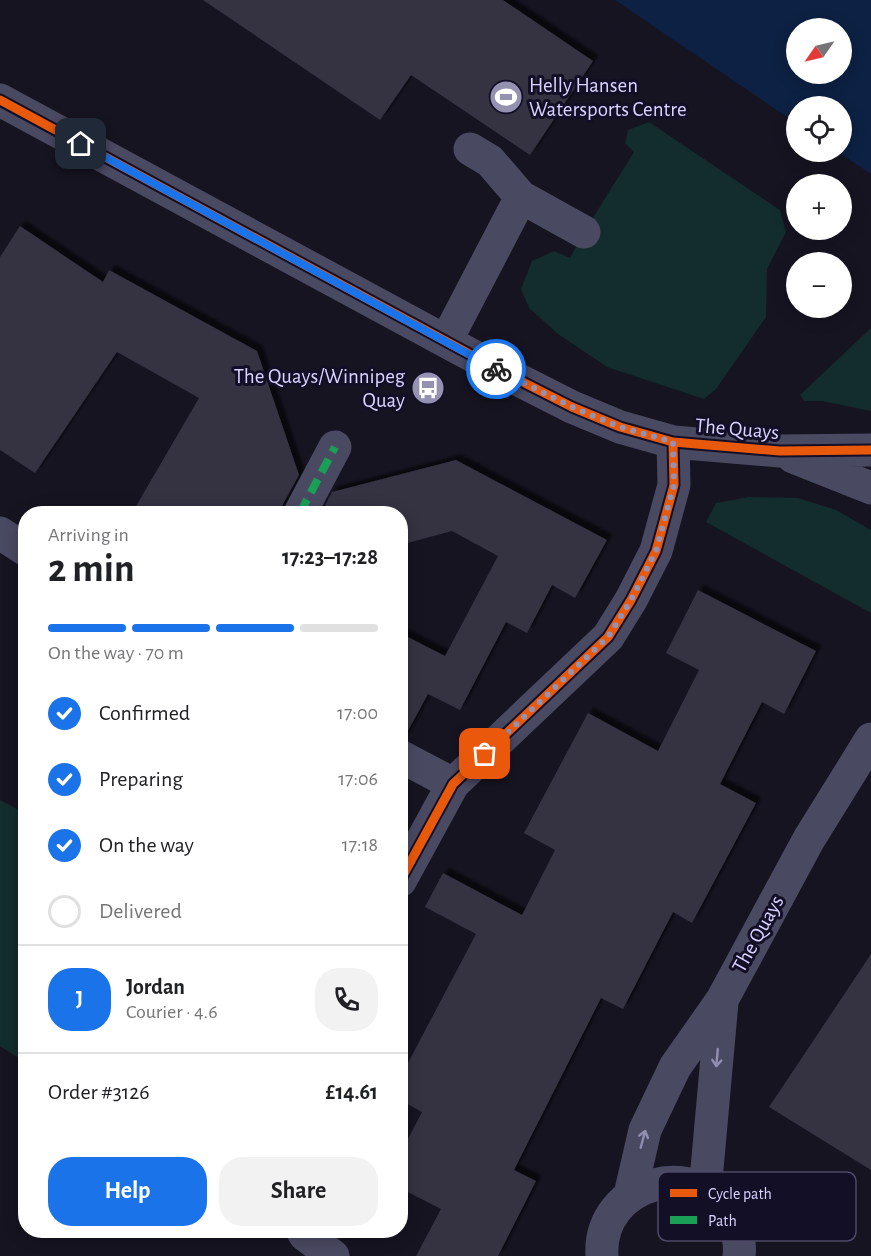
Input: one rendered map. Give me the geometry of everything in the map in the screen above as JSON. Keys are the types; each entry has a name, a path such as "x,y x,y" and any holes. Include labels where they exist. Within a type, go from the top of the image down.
{"street":[{"name":"The Quays","path":"0,100 499,370 572,407 620,427 673,442 780,452 871,450"},
{"path":"470,149 490,161 521,196 584,232"},
{"path":"446,341 521,196"},
{"path":"408,866 453,784 608,637 631,600 656,551 674,485 673,442"},
{"path":"304,506 335,447"},
{"name":"The Quays","path":"780,452 871,488"},
{"path":"0,533 18,545"},
{"name":"The Quays","path":"630,1195 645,1130 675,1067 722,1000 810,839 871,739"},
{"name":"The Quays","path":"850,776 871,750"},
{"path":"408,760 453,784"},
{"name":"The Quays","path":"707,1172 722,1000"},
{"path":"602,1256 604,1232 614,1211 630,1195 647,1186 658,1184"},
{"path":"309,1238 333,1256"},
{"path":"738,1241 740,1256"}],"green space":[{"path":"649,122 780,210 786,232 767,269 766,317 716,389 704,399 607,367 558,334 529,308 521,289 532,261 554,251 570,258 634,152 625,143 628,130"},
{"path":"871,328 871,411 822,401 804,401 800,395"},
{"path":"749,497 798,498 836,510 871,530 871,613 706,522 716,503"},
{"path":"0,800 18,809 18,1058 0,1046"}],"water":[{"path":"572,0 871,0 871,203 852,190 852,174 828,174 811,162 852,162 852,96 786,96 786,145"}],"pier":[{"path":"572,0 615,0 786,116 786,145"},
{"path":"852,161 871,174 871,203 852,190 852,174 828,174 811,162"}],"building":[{"name":"Helly Hansen Watersports Centre","path":"203,0 503,0 593,61 530,155 411,75 380,120"},
{"path":"20,226 103,282 109,270 257,351 299,475 283,506 136,506 199,398 117,352 35,473 0,450 0,257"},
{"path":"456,460 607,540 575,598 552,585 527,633 506,622 460,710 428,694 408,731 408,637 445,656 498,556 452,531 408,543 408,506 325,506 332,492"},
{"path":"698,590 816,651 784,714 762,702 720,784 756,803 692,923 673,912 623,1009 601,998 514,1170 536,1181 498,1256 416,1256 441,1209 408,1192 408,1139 422,1112 408,1104 408,1063 476,934 425,907 443,873 522,915 555,850 524,833 588,713 658,751 699,670 666,653"},
{"path":"871,954 871,1170 769,1107"}],"marked path":[{"path":"304,506 335,447"}],"cycle path":[{"path":"0,100 499,370 572,407 620,427 673,442 780,451 871,450"},
{"path":"408,866 453,784 608,637 631,600 656,551 674,485 673,442"}],"way so far":[{"path":"485,754 608,637 631,600 656,551 674,485 673,442 620,427 572,407 496,369"}],"place":[{"name":"Helly Hansen Watersports Centre","path":"506,97"},
{"name":"The Quays/Winnipeg Quay","path":"428,388"}],"route":[{"path":"81,144 496,369"}]}
